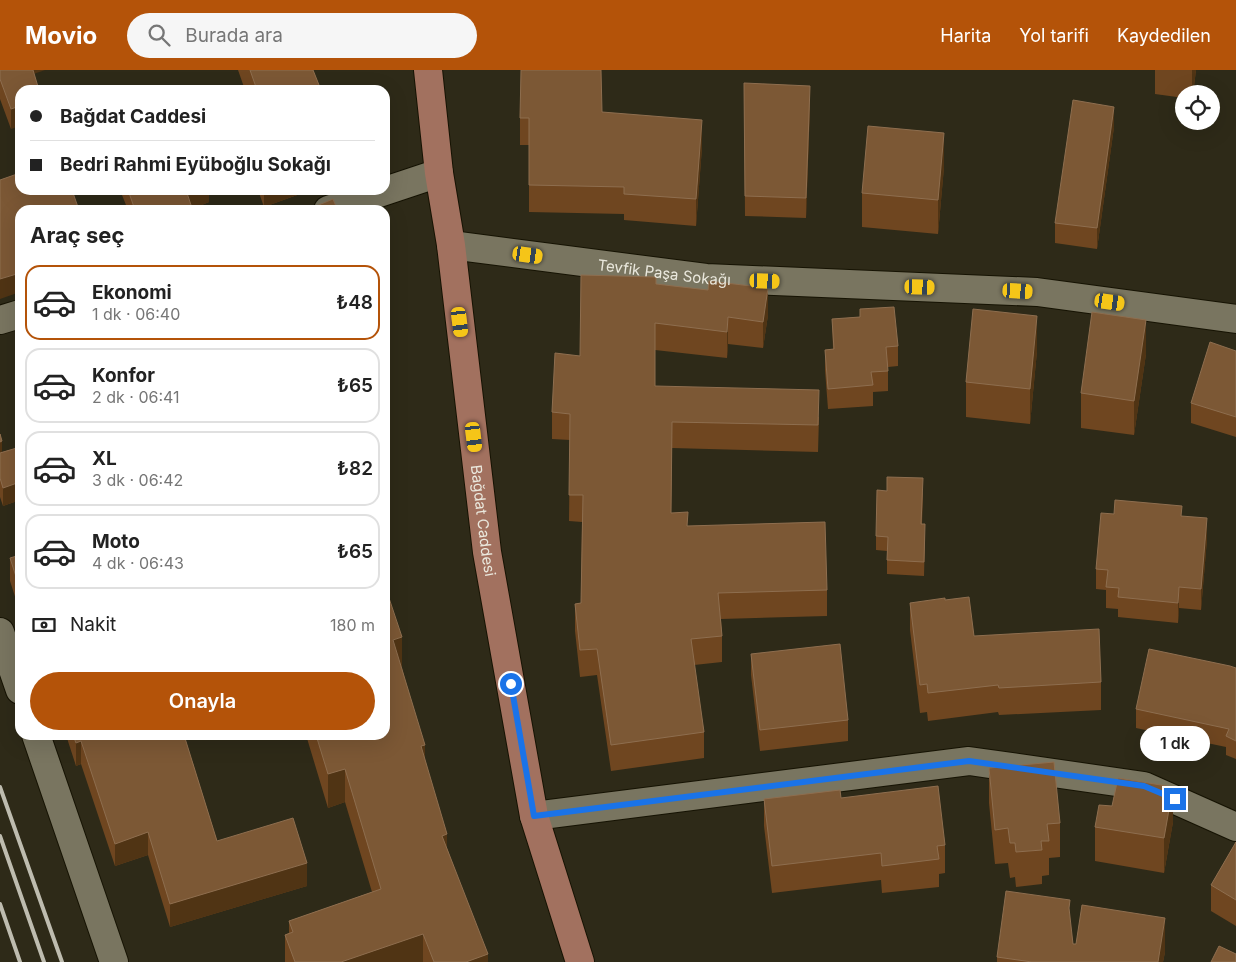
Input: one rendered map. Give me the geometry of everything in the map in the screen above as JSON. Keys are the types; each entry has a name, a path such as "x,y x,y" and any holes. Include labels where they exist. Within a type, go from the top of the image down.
{"main road":[{"name":"Bağdat Caddesi","path":"428,70 439,173 451,245 487,552 534,816 580,962"}],"street":[{"path":"390,189 439,173"},
{"path":"343,205 373,195"},
{"name":"Tevfik Paşa Sokağı","path":"451,245 706,278 1037,292 1236,319"},
{"path":"0,320 15,316"},
{"path":"0,632 15,676"},
{"path":"38,740 114,962"},
{"path":"534,816 969,761 1144,786 1236,827"}],"building":[{"path":"0,70 33,70 38,85 15,85 15,108 11,109 0,79"},
{"path":"250,70 313,70 319,85 255,85"},
{"path":"521,70 601,70 602,112 702,120 696,199 624,194 624,187 529,185 529,118 520,118"},
{"path":"744,83 810,86 806,198 745,196"},
{"path":"1073,100 1114,107 1097,228 1055,223"},
{"path":"868,126 944,133 938,200 862,193"},
{"path":"15,175 15,195 74,195 77,205 15,205 15,274 0,279 0,180"},
{"path":"130,195 188,195 191,205 133,205"},
{"path":"333,199 335,205 319,205"},
{"path":"581,275 656,277 656,284 708,290 709,281 768,288 763,322 728,317 727,332 655,323 655,386 819,390 818,425 672,422 671,513 688,512 687,526 825,522 827,590 718,593 722,636 691,639 704,732 611,745 597,649 580,650 575,604 581,603 583,495 569,495 570,414 552,412 555,353 580,356"},
{"path":"894,307 898,346 886,347 888,371 871,372 873,385 828,389 825,350 834,349 832,319 860,317 860,309"},
{"path":"973,309 1037,316 1030,389 966,382"},
{"path":"1092,312 1146,320 1134,401 1081,393"},
{"path":"1210,342 1236,351 1236,417 1191,403"},
{"path":"15,448 15,484 3,488 0,478 0,453"},
{"path":"887,477 923,478 921,524 925,524 924,562 887,560 888,537 876,536 877,490 887,491"},
{"path":"1115,500 1182,506 1181,516 1207,518 1201,589 1179,587 1178,603 1118,597 1119,588 1106,587 1108,570 1096,569 1101,513 1114,514"},
{"path":"15,556 15,574 10,558"},
{"path":"969,597 974,636 1099,629 1101,682 999,688 998,685 928,693 927,684 920,685 910,603"},
{"path":"390,601 402,637 393,640 425,745 421,746 447,834 442,836 488,954 466,962 434,962 423,934 341,962 295,962 285,935 293,932 289,921 381,889 345,769 328,774 318,740 390,740"},
{"path":"840,644 848,720 760,730 751,654"},
{"path":"1149,649 1236,668 1236,741 1226,736 1229,729 1136,709"},
{"path":"75,740 186,740 217,841 293,818 307,863 170,904 148,832 115,844 81,741 76,743"},
{"path":"1054,762 1060,823 1047,824 1049,841 1041,841 1042,850 1016,852 1015,843 1010,843 1008,828 995,830 989,768"},
{"path":"1118,778 1173,787 1164,838 1095,827 1099,805 1112,806"},
{"path":"938,786 945,845 937,846 939,859 882,866 881,853 772,866 764,799 840,790 841,798"},
{"path":"1236,842 1236,900 1211,885"},
{"path":"1006,891 1070,900 1069,908 1073,944 1076,944 1082,905 1165,918 1158,962 1032,962 997,957"},
{"path":"1219,946 1236,954 1236,962 1211,962"}],"railway":[{"path":"0,787 62,962"},
{"path":"0,836 44,962"},
{"path":"0,904 20,962"}],"route":[{"path":"511,684 534,816 969,761 1144,786 1175,799"}]}
